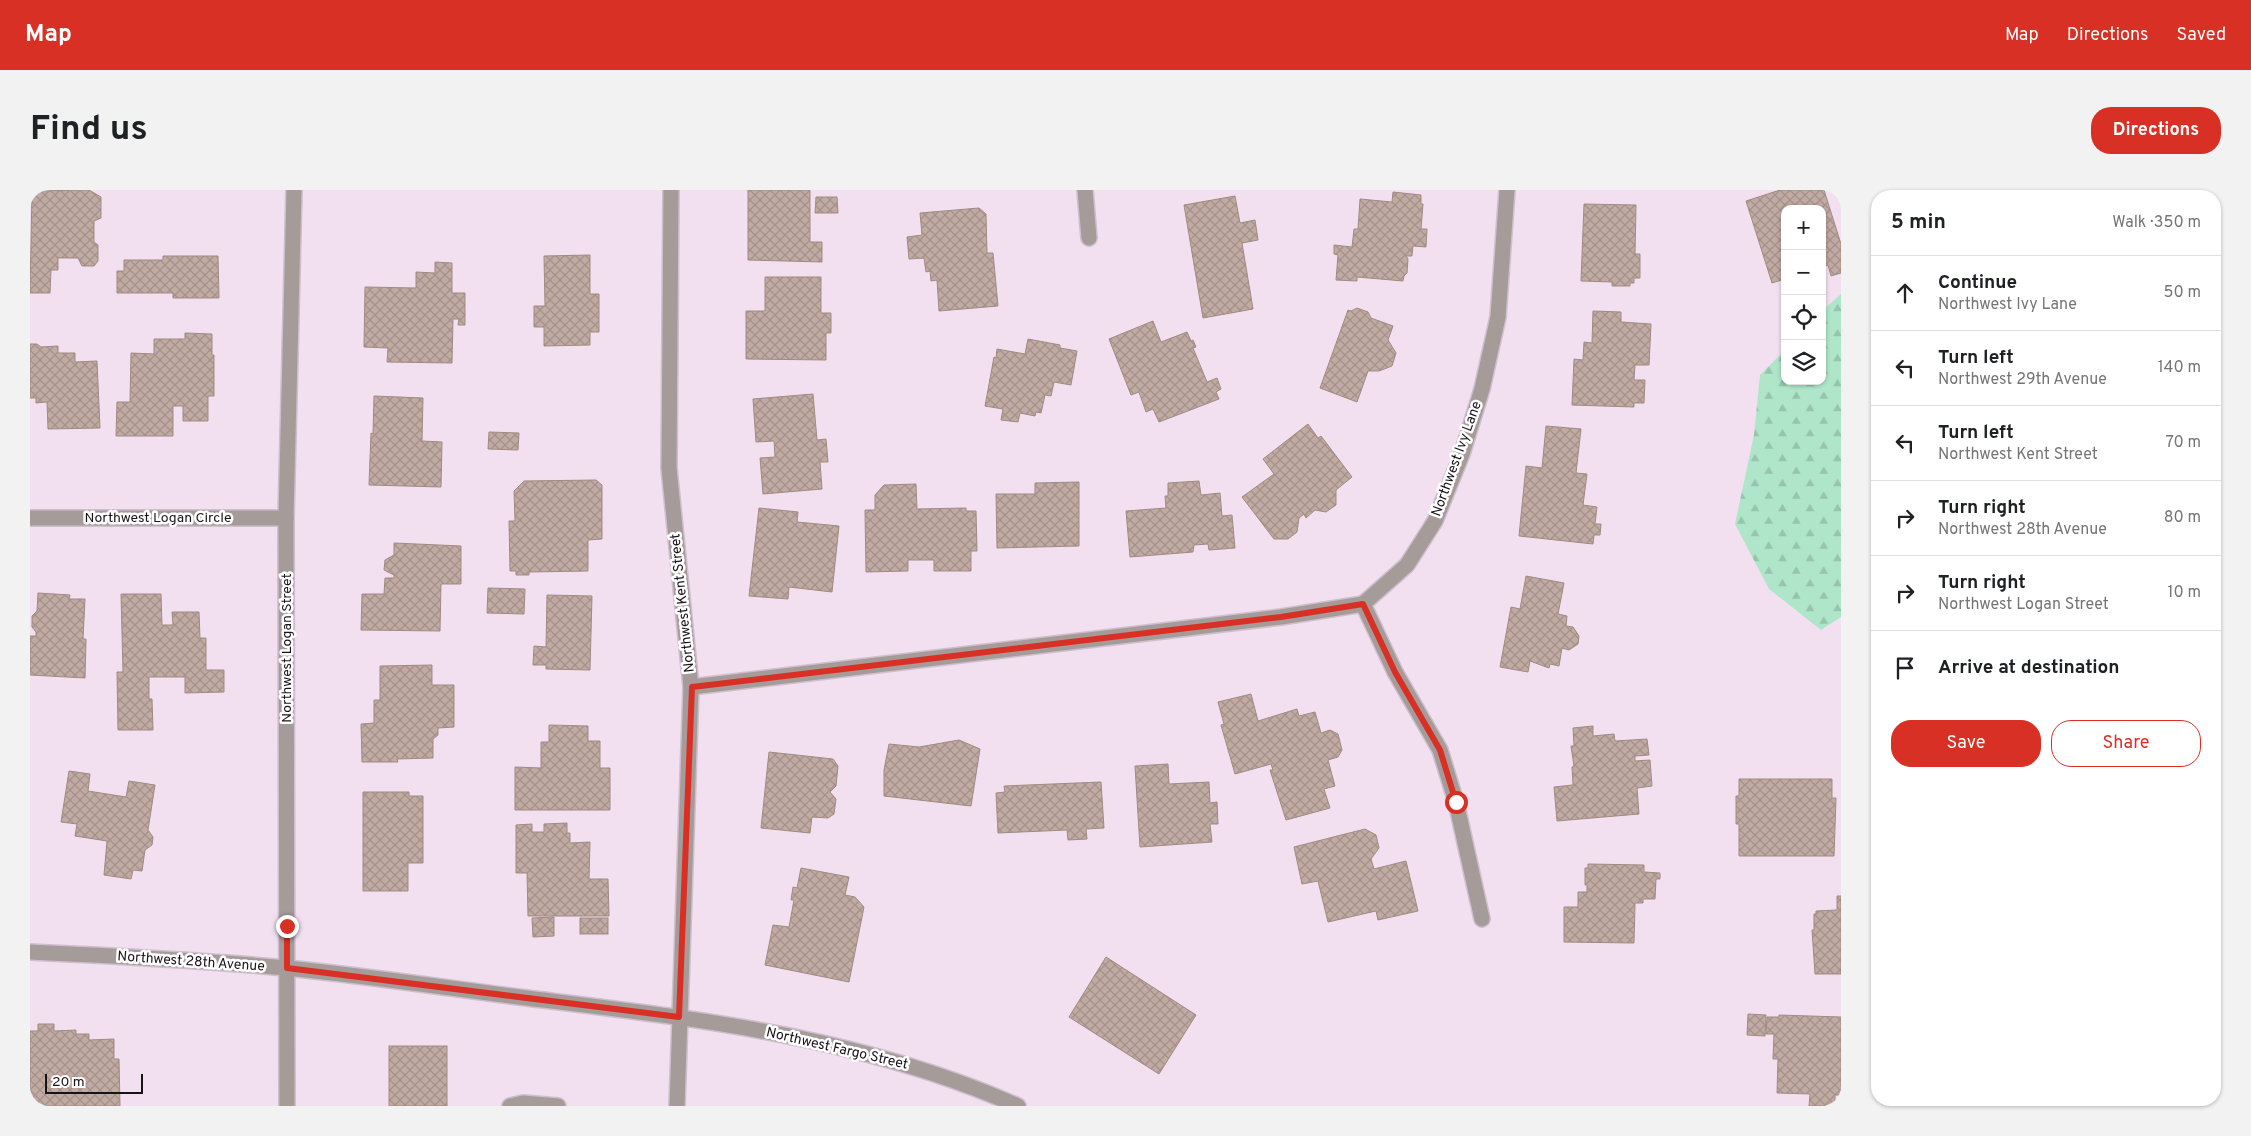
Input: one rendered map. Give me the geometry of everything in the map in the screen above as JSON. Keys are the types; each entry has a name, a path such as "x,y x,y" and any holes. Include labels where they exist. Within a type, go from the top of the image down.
{"street":[{"name":"Northwest Logan Street","path":"287,1106 286,518 294,190"},
{"name":"Northwest Kent Street","path":"671,190 670,468 692,687 677,1106"},
{"path":"1085,190 1089,238"},
{"name":"Northwest Ivy Lane","path":"1363,604 1407,565 1436,520 1462,454 1482,389 1498,317 1507,190"},
{"name":"Northwest Logan Circle","path":"30,518 286,518"},
{"path":"692,687 1281,617 1363,604 1395,672 1440,750 1456,802 1482,919"},
{"name":"Northwest 28th Avenue","path":"30,952 287,968 679,1017"},
{"name":"Northwest Fargo Street","path":"679,1017 791,1035 878,1055 971,1086 1018,1106"},
{"path":"510,1106 523,1103 558,1106"}],"green space":[{"path":"1841,294 1841,617 1821,630 1769,589 1735,524 1754,435 1760,375 1781,354 1781,385 1826,385 1826,307"}],"building":[{"path":"89,190 101,197 101,218 94,221 94,242 98,245 98,261 94,266 82,266 78,258 58,258 58,270 51,270 50,293 30,293 32,191"},
{"path":"748,190 810,190 810,242 822,242 822,262 748,260"},
{"path":"1780,190 1824,190 1841,244 1841,273 1831,276 1828,265 1826,266 1826,205 1781,205 1781,280 1772,283 1746,201"},
{"path":"1393,192 1421,195 1421,204 1423,204 1421,229 1427,229 1426,247 1413,246 1412,256 1406,256 1408,259 1407,273 1403,281 1357,277 1357,281 1336,280 1338,255 1334,254 1334,245 1352,247 1354,229 1358,229 1360,199 1392,202"},
{"path":"1235,196 1240,223 1255,220 1258,240 1242,243 1253,309 1203,318 1184,205"},
{"path":"816,197 837,197 838,213 815,213"},
{"path":"1584,204 1636,205 1635,254 1640,254 1640,278 1634,278 1634,283 1630,283 1630,286 1612,286 1612,282 1581,281"},
{"path":"979,208 986,214 987,253 993,253 998,306 939,311 937,280 931,281 930,271 926,272 924,258 909,259 907,237 922,235 920,213"},
{"path":"590,255 590,294 599,294 599,332 590,332 590,345 544,346 544,327 534,327 534,306 545,306 544,256"},
{"path":"163,256 218,256 219,298 173,298 173,293 117,293 117,271 124,271 124,260 163,260"},
{"path":"435,262 452,263 452,293 465,293 465,325 458,325 459,319 453,319 452,363 387,362 388,348 364,347 365,287 416,288 416,272 435,273"},
{"path":"765,277 821,277 821,313 831,313 831,333 826,333 826,360 746,359 746,311 765,311"},
{"path":"1357,308 1368,312 1371,318 1393,326 1388,340 1396,353 1392,366 1379,371 1368,371 1357,402 1320,388 1348,310 1351,311"},
{"path":"1593,311 1621,312 1621,322 1651,324 1649,365 1635,365 1634,380 1645,380 1644,403 1634,403 1634,407 1572,405 1574,359 1583,360 1584,342 1592,343"},
{"path":"1153,321 1161,342 1187,332 1196,347 1193,348 1207,382 1217,378 1221,389 1216,392 1219,399 1159,422 1153,409 1146,412 1139,392 1131,395 1109,339"},
{"path":"185,333 212,334 214,396 208,396 208,421 183,421 183,406 173,406 173,436 116,436 117,402 130,402 131,353 154,354 154,339 185,339"},
{"path":"1028,339 1060,345 1060,348 1077,351 1071,385 1054,382 1051,396 1045,395 1041,413 1036,412 1035,416 1020,413 1018,422 1001,420 1003,409 985,406 994,357 996,358 997,349 1025,354"},
{"path":"30,344 37,344 41,347 58,346 58,353 75,353 75,362 97,361 100,428 48,429 47,402 36,403 36,398 30,398"},
{"path":"813,394 817,440 826,439 828,462 820,462 822,489 763,494 760,458 775,457 774,441 756,442 753,399"},
{"path":"374,396 423,398 422,441 442,442 441,487 369,485"},
{"path":"1308,424 1318,438 1321,436 1352,477 1336,490 1336,505 1326,512 1315,510 1306,518 1304,514 1299,518 1297,532 1288,539 1274,539 1242,497 1274,474 1263,459"},
{"path":"1546,426 1581,429 1576,473 1587,474 1583,505 1597,507 1595,524 1601,524 1600,535 1594,535 1593,544 1519,536 1526,466 1542,468"},
{"path":"489,432 519,433 518,450 488,449"},
{"path":"596,480 602,485 602,539 588,540 588,571 529,572 529,575 516,575 516,571 510,571 509,521 515,521 514,491 524,481"},
{"path":"1199,481 1201,495 1220,493 1222,516 1232,515 1235,548 1209,550 1208,544 1194,545 1193,552 1130,557 1126,511 1166,508 1165,496 1168,496 1168,483"},
{"path":"1079,482 1079,546 997,548 996,494 1035,494 1035,483"},
{"path":"916,484 917,509 966,508 966,511 976,511 977,551 971,551 971,571 934,571 934,560 908,560 908,571 866,572 865,510 875,510 875,495 884,485"},
{"path":"759,508 798,512 797,522 839,526 832,592 789,587 788,599 749,596"},
{"path":"394,543 461,546 461,584 441,584 440,631 361,630 362,594 384,594 385,578 394,578 394,575 384,570 385,560 394,555"},
{"path":"1526,576 1564,583 1558,614 1567,616 1566,626 1573,627 1579,636 1578,644 1569,650 1562,648 1559,666 1550,664 1549,668 1530,661 1528,672 1500,667 1511,607 1520,609"},
{"path":"488,588 525,589 524,614 487,613"},
{"path":"38,593 70,595 69,599 85,599 83,639 86,639 85,678 30,675 30,636 36,636 36,632 32,627 32,616 37,611"},
{"path":"121,594 161,594 162,625 173,625 172,612 199,612 200,638 206,638 206,670 224,670 224,692 185,693 185,677 149,677 149,699 152,699 153,730 118,730 117,672 123,672"},
{"path":"547,595 592,596 590,670 546,669 546,665 533,665 534,646 546,647"},
{"path":"432,665 432,685 454,685 454,727 438,728 438,735 433,739 433,758 397,759 398,762 362,762 361,724 374,723 374,700 380,700 380,666"},
{"path":"1251,694 1258,721 1297,709 1299,716 1315,712 1321,733 1330,730 1338,734 1342,750 1338,757 1328,760 1335,786 1324,789 1330,808 1286,820 1270,770 1273,770 1271,764 1235,774 1221,725 1224,724 1218,702"},
{"path":"549,725 588,726 588,741 600,741 600,768 610,768 610,810 515,810 515,767 541,768 541,742 549,742"},
{"path":"1593,726 1593,736 1614,734 1615,741 1647,739 1649,755 1635,756 1635,761 1650,760 1652,786 1637,788 1639,814 1557,821 1554,787 1573,785 1572,767 1574,766 1571,746 1574,746 1573,728"},
{"path":"959,740 980,749 971,806 884,796 884,770 889,744 919,747"},
{"path":"769,752 833,759 838,766 836,786 830,792 836,799 834,814 828,818 812,817 810,833 761,828"},
{"path":"1168,764 1169,784 1209,782 1210,803 1217,802 1218,824 1210,824 1212,842 1140,847 1135,766"},
{"path":"69,771 90,774 88,791 126,797 129,781 155,785 148,830 153,837 152,845 145,850 142,871 133,870 131,879 104,875 107,841 75,836 77,824 61,822"},
{"path":"1739,779 1832,779 1832,798 1836,798 1834,856 1739,856 1739,824 1736,824 1736,796 1739,796"},
{"path":"1101,782 1104,828 1086,829 1087,839 1068,840 1067,830 998,833 996,793 1005,792 1004,786"},
{"path":"363,792 409,792 409,796 423,796 423,863 408,863 408,891 363,891"},
{"path":"567,823 570,843 590,842 589,879 608,879 609,916 528,916 527,873 516,873 516,825 532,824 532,832 544,832 544,824"},
{"path":"1365,829 1376,835 1379,848 1371,859 1374,869 1406,861 1418,911 1378,920 1376,911 1328,922 1318,881 1302,884 1294,847"},
{"path":"1588,864 1644,865 1644,872 1660,873 1660,879 1656,879 1655,899 1643,899 1643,903 1635,903 1634,943 1564,942 1564,907 1578,907 1578,892 1587,892 1585,868 1588,868"},
{"path":"801,868 849,877 845,895 855,897 864,907 849,982 765,965 773,925 789,927 794,900 791,900 793,887 797,888"},
{"path":"1837,896 1841,896 1841,974 1815,974 1812,930 1814,930 1814,914 1816,914 1816,911 1837,910"},
{"path":"554,917 554,936 533,937 532,918"},
{"path":"580,918 608,918 608,934 580,934"},
{"path":"1106,957 1196,1015 1159,1074 1069,1017"},
{"path":"1748,1014 1766,1015 1765,1036 1747,1035"},
{"path":"1779,1015 1841,1017 1841,1095 1835,1095 1835,1106 1809,1106 1810,1094 1777,1093 1778,1059 1773,1059 1774,1034 1766,1034 1767,1017 1779,1017"},
{"path":"38,1024 54,1024 54,1031 76,1030 76,1034 89,1034 89,1040 114,1039 114,1059 119,1059 120,1106 30,1106 30,1031 38,1031"},
{"path":"389,1046 447,1046 447,1106 389,1106"}],"route":[{"path":"287,926 287,968 679,1017 692,687 1281,617 1363,604 1395,672 1440,750 1456,802"}]}
